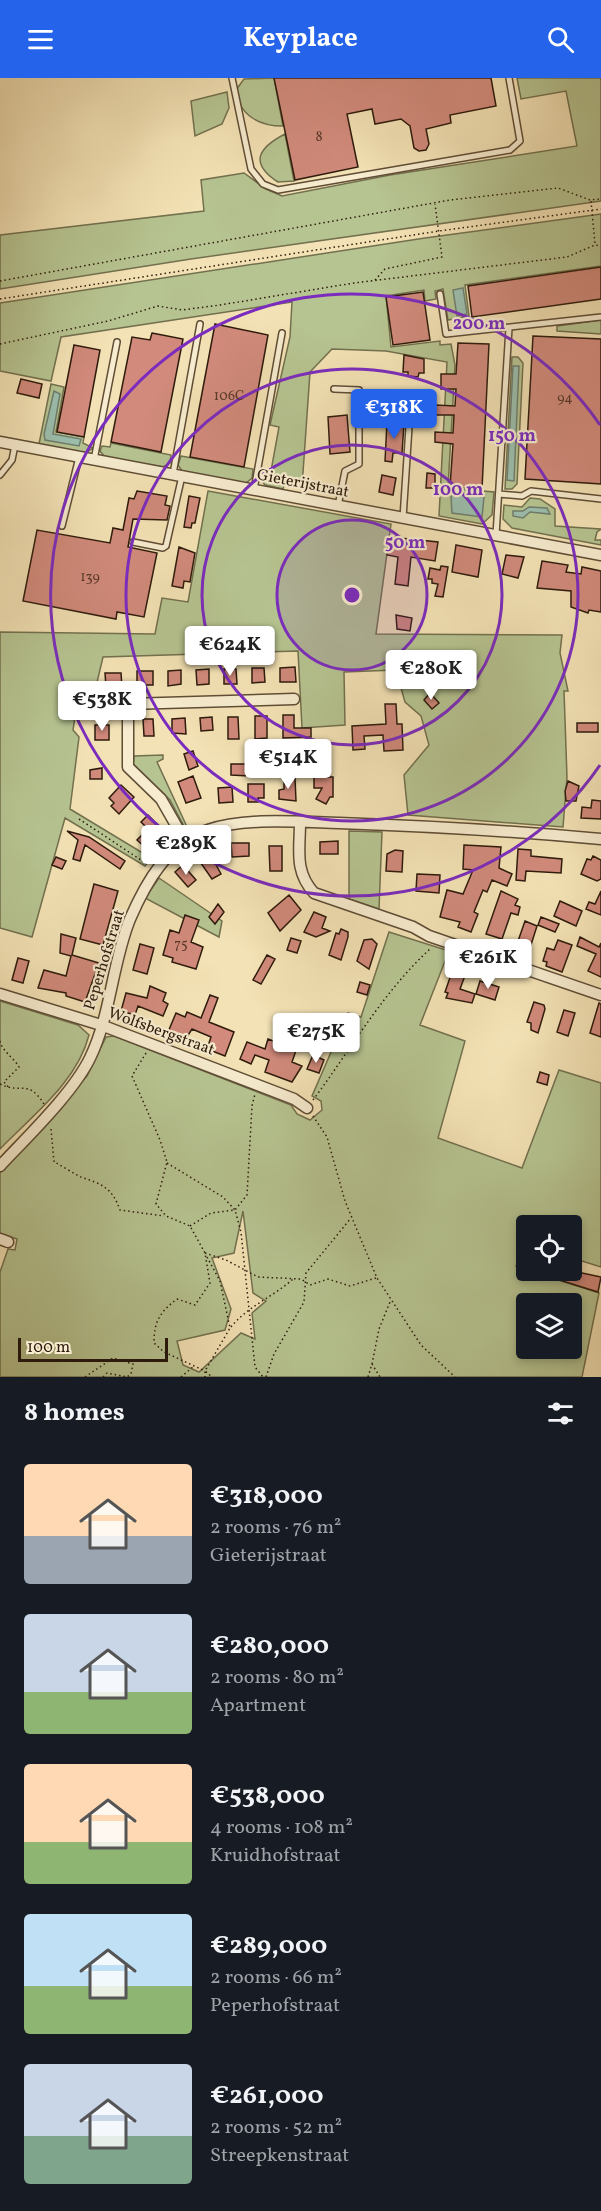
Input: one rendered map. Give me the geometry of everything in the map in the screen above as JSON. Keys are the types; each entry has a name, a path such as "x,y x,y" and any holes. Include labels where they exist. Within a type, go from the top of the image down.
{"street":[{"name":"Gieterijstraat","path":"0,442 601,555"},
{"path":"88,705 294,699"},
{"path":"128,704 128,767 161,799 185,841"},
{"path":"300,822 300,865 303,880 315,893 413,927 429,936 601,995"},
{"name":"Peperhofstraat","path":"0,1166 76,1080 90,1058 130,920 154,870 185,841 208,830 232,824 300,822 465,827 601,839"},
{"name":"Wolfsbergstraat","path":"0,994 101,1025 150,1043 294,1099 307,1108"}],"lane":[{"path":"232,78 251,169 263,184 278,190 510,150 520,141 509,78"},
{"path":"440,294 446,334 601,317"},
{"path":"133,542 164,548 166,546 200,324"},
{"path":"496,535 509,327"},
{"path":"254,490 282,333"},
{"path":"94,460 117,342"},
{"path":"333,389 359,390 359,465 345,471 338,506"},
{"path":"403,518 410,412"},
{"path":"0,475 12,460 16,445"},
{"path":"62,526 79,457"},
{"path":"499,494 522,496 531,491 601,499"}],"path":[{"path":"0,281 435,203 558,188 590,200 601,199"},
{"path":"590,200 595,245"},
{"path":"375,280 385,270 442,258 435,203"},
{"path":"0,299 439,231 601,209"},
{"path":"0,345 108,321 158,306 182,310 220,305 375,280 567,257 595,245 601,246"},
{"path":"79,819 150,867"},
{"path":"435,945 404,973 385,996 307,1108 327,1137 345,1201 377,1278 421,1345 455,1377"},
{"path":"0,1041 2,1047 12,1055 19,1067 4,1082 10,1089"},
{"path":"150,1043 132,1076 160,1140 166,1162 156,1204 166,1216"},
{"path":"0,1084 10,1089 25,1087 35,1091 46,1107"},
{"path":"190,1226 211,1213 235,1210 247,1195 252,1106 257,1085"},
{"path":"50,1124 54,1162 80,1176 94,1179 115,1196 120,1210 166,1216 190,1226 220,1281 230,1328"},
{"path":"166,1162 223,1197 235,1210 245,1269 255,1367 264,1377 274,1354 304,1302 306,1273 352,1216"},
{"path":"205,1253 245,1269 258,1277 294,1279 310,1285 328,1279 350,1286 377,1278"},
{"path":"205,1253 210,1283 195,1305 177,1299 164,1309 156,1318 154,1343 164,1352 205,1371 212,1377"},
{"path":"205,1377 209,1359 224,1341 230,1328 249,1309 275,1295 294,1279"},
{"path":"368,1377 379,1329 390,1301"},
{"path":"85,1377 113,1358 132,1364 131,1374 127,1377 107,1373 103,1377"},
{"path":"372,1364 380,1377"},
{"path":"182,1377 194,1366"}],"green space":[{"path":"274,78 283,126 266,124 252,118 241,107 236,90 244,79"},
{"path":"517,78 601,78 601,201 191,259 0,289 0,235 204,211 201,180 244,173 266,189 282,196 390,175 577,146 566,91 521,99"},
{"path":"227,92 229,108 222,124 195,136 191,101"},
{"path":"285,134 294,181 278,182 263,168 260,156 268,145"},
{"path":"601,214 601,266 465,285 469,316 448,320 443,289 435,291 436,299 425,301 424,290 386,296 391,347 440,341 440,345 451,344 455,365 448,488 494,492 492,515 482,524 439,516 447,362 386,351 332,349 310,372 302,487 284,485 283,489 265,485 261,480 263,470 271,471 279,427 270,425 290,337 292,302 61,337 51,381 0,371 0,303 425,238"},
{"path":"601,320 601,334 557,331 557,326"},
{"path":"512,357 518,357 523,363 517,484 512,489 505,489"},
{"path":"51,384 64,387 56,432 84,437 83,443 93,448 86,453 39,444"},
{"path":"111,443 171,455 170,463 163,467 105,457 100,451 102,446 110,447"},
{"path":"181,456 253,469 252,478 246,483 182,471 178,465"},
{"path":"208,491 391,524 376,634 562,635 560,653 568,691 564,691 567,777 563,827 408,815 404,775 429,745 421,716 405,702 396,670 344,672 345,725 302,728 298,651 103,657 94,695 78,697 73,730 79,737 70,809 151,858 145,866 65,818 32,937 0,928 0,632 155,634 162,598 188,602"},
{"path":"530,498 540,499 555,509 555,526 601,529 597,532 595,540 601,540 601,545 512,528 503,519 504,505 522,507"},
{"path":"163,755 163,759 157,762 188,829 185,828 170,800 133,764 134,756"},
{"path":"349,831 382,832 379,909 349,899"},
{"path":"159,878 222,921 219,937 145,898"},
{"path":"389,932 449,951 420,1025 465,1041 438,1138 522,1168 559,1070 601,1083 601,1267 582,1261 582,1215 516,1215 516,1281 562,1281 599,1293 582,1377 0,1377 0,1272 8,1249 15,1250 17,1239 0,1233 0,1173 87,1076 106,1037 114,1036 291,1105 297,1114 310,1120 322,1110 321,1101 312,1096 348,1013 361,1017","holes":["243,1211 253,1293 266,1301 252,1313 255,1339 241,1333 199,1372 183,1365 177,1341 225,1330 231,1309 212,1258 234,1253"]},
{"path":"0,1001 78,1025 89,1035 75,1068 64,1083 0,1149"}],"shaded area":[{"path":"463,288 467,314 457,316 453,290"},
{"path":"513,366 519,366 514,481 507,480"},
{"path":"54,391 60,394 53,434 81,439 79,446 45,440 44,434"},
{"path":"454,493 484,497 482,517 452,513 451,497"},
{"path":"529,507 547,508 550,514 530,512 523,518 513,516 513,511 523,511"}],"building":[{"path":"274,78 491,78 496,106 450,115 451,123 426,129 429,144 426,150 419,151 414,148 410,126 401,119 375,124 372,109 347,114 358,167 295,180"},
{"path":"601,267 601,299 472,317 468,286"},
{"path":"423,292 430,340 393,345 386,297"},
{"path":"215,324 268,335 244,467 190,457"},
{"path":"152,333 183,339 161,452 111,442 132,337 150,340"},
{"path":"533,336 601,339 601,484 525,479"},
{"path":"458,343 489,344 482,489 450,487 453,444 435,442 435,432 453,433 454,415 435,415 435,405 455,406 456,389 441,389 441,374 456,374"},
{"path":"74,345 100,350 84,437 57,432"},
{"path":"404,355 424,359 424,373 419,373 418,377 408,376 408,372 403,372"},
{"path":"21,379 42,384 39,398 17,393"},
{"path":"347,415 350,452 330,454 328,417"},
{"path":"387,422 404,423 402,453 393,453 392,462 385,461"},
{"path":"427,473 435,474 435,488 426,488"},
{"path":"382,475 396,478 393,495 379,492"},
{"path":"137,491 167,496 165,505 170,506 167,520 133,519 128,547 157,553 144,617 117,612 116,619 23,601 37,530 110,543 113,528 123,530 129,498 134,499"},
{"path":"189,496 200,498 195,523 192,523 191,528 184,527"},
{"path":"390,537 438,542 435,561 411,557 408,586 395,584 398,557 387,555"},
{"path":"456,545 482,550 478,577 452,572"},
{"path":"179,547 195,553 190,582 184,581 183,588 172,586"},
{"path":"506,555 524,557 518,578 502,574"},
{"path":"542,561 568,565 566,572 581,574 582,567 601,571 601,612 589,610 588,613 571,607 571,591 537,588"},
{"path":"441,566 448,567 443,597 435,596 438,584 428,579 430,568 440,570"},
{"path":"396,615 412,618 410,631 397,629"},
{"path":"295,667 296,682 280,682 280,668"},
{"path":"252,668 264,668 265,682 252,683"},
{"path":"209,669 209,684 197,685 196,670"},
{"path":"224,669 236,669 237,684 224,684"},
{"path":"181,670 181,684 168,686 168,671"},
{"path":"137,671 153,671 153,685 137,685"},
{"path":"105,673 121,673 122,687 106,687"},
{"path":"430,693 439,703 432,709 424,700"},
{"path":"385,704 396,704 397,724 402,724 403,750 384,751 383,735 364,736 365,749 353,750 352,726 386,724"},
{"path":"283,715 294,715 294,728 311,728 311,737 283,738"},
{"path":"255,716 267,716 267,738 255,739"},
{"path":"212,717 213,730 201,731 200,718"},
{"path":"228,717 238,717 239,739 228,739"},
{"path":"185,718 186,734 172,733 172,719"},
{"path":"143,719 153,719 154,736 144,736"},
{"path":"577,723 598,723 598,732 577,732"},
{"path":"95,725 109,725 109,740 95,740"},
{"path":"193,751 198,766 189,770 184,754"},
{"path":"231,764 249,764 249,776 231,775"},
{"path":"102,768 102,779 90,779 90,770"},
{"path":"193,776 201,798 186,803 178,782"},
{"path":"314,777 333,777 333,797 330,797 326,804 316,799 322,788 314,788"},
{"path":"284,778 295,778 296,801 279,799 279,790 284,789"},
{"path":"568,781 579,786 576,801 566,801 565,791"},
{"path":"248,784 264,784 264,798 258,798 258,802 248,802"},
{"path":"121,785 134,797 119,814 111,806 114,803 109,798"},
{"path":"232,787 233,802 219,803 218,788"},
{"path":"592,800 601,801 601,819 581,818 582,807 591,808"},
{"path":"148,815 164,831 147,849 137,840 148,829 141,822"},
{"path":"67,831 89,837 125,861 120,869 85,845 80,861 73,859 78,840"},
{"path":"338,841 338,854 320,854 320,842"},
{"path":"231,843 249,843 249,856 232,857"},
{"path":"464,845 501,847 499,868 512,874 507,886 492,880 487,892 483,890 474,912 478,914 471,932 458,927 460,922 440,917 447,890 463,894 473,870 463,869"},
{"path":"269,846 282,846 282,871 270,871"},
{"path":"518,849 531,850 531,856 562,859 561,873 526,871 525,881 516,880"},
{"path":"208,850 221,874 212,879 196,856"},
{"path":"395,850 403,851 402,872 386,871 387,854"},
{"path":"593,856 601,860 601,879 597,881 581,874 587,859 591,860"},
{"path":"56,857 66,861 62,869 52,865"},
{"path":"183,865 196,880 188,887 175,872"},
{"path":"417,874 440,875 439,893 416,891"},
{"path":"94,884 118,891 103,945 80,939"},
{"path":"501,891 518,899 515,905 520,907 518,915 511,913 502,939 486,934"},
{"path":"601,891 601,915 586,909 589,902 595,904"},
{"path":"289,895 301,910 280,931 268,913"},
{"path":"560,901 582,911 576,926 554,916"},
{"path":"218,904 224,912 215,924 209,917"},
{"path":"314,912 326,917 322,928 330,931 316,937 304,932"},
{"path":"185,915 199,920 191,942 203,947 196,969 172,962 173,958 163,955 170,930 179,933"},
{"path":"541,917 559,924 555,932 538,925"},
{"path":"525,921 537,926 530,948 517,944"},
{"path":"341,929 348,932 348,937 341,960 329,955 336,933 339,934"},
{"path":"61,934 76,938 72,955 99,963 85,1002 66,996 66,993 38,988 44,970 66,976 71,956 60,953"},
{"path":"580,937 599,947 601,943 601,977 588,971 596,954 577,946"},
{"path":"291,938 301,941 297,953 287,950"},
{"path":"372,939 377,944 369,969 357,961 364,940"},
{"path":"558,940 572,945 562,972 546,966 547,962 543,961 547,948 554,950"},
{"path":"140,944 154,948 147,974 133,970"},
{"path":"267,955 275,959 261,984 253,980"},
{"path":"18,958 29,961 23,983 12,980"},
{"path":"453,969 466,973 460,989 475,994 472,1003 446,998 448,993 445,992"},
{"path":"480,981 499,987 495,1000 476,994"},
{"path":"360,982 370,985 367,995 357,992"},
{"path":"150,986 166,993 163,1001 168,1004 163,1016 138,1006 135,1015 121,1011 126,993 147,998"},
{"path":"210,995 218,998 209,1022 234,1032 225,1056 207,1049 211,1037 192,1029 187,1037 168,1032 176,1013 185,1017 187,1012 201,1018"},
{"path":"534,1002 544,1005 545,1009 538,1033 531,1030 531,1023 527,1022"},
{"path":"599,1003 601,1004 601,1037 590,1033"},
{"path":"564,1010 575,1013 568,1036 557,1032"},
{"path":"268,1039 289,1047 292,1039 299,1042 292,1062 302,1066 292,1082 265,1072 269,1060 255,1055 251,1064 240,1059 247,1042 265,1049"},
{"path":"313,1055 324,1060 319,1073 307,1069"},
{"path":"540,1072 549,1075 547,1085 537,1082"},
{"path":"582,1273 601,1277 598,1292 562,1281 582,1281"}]}
